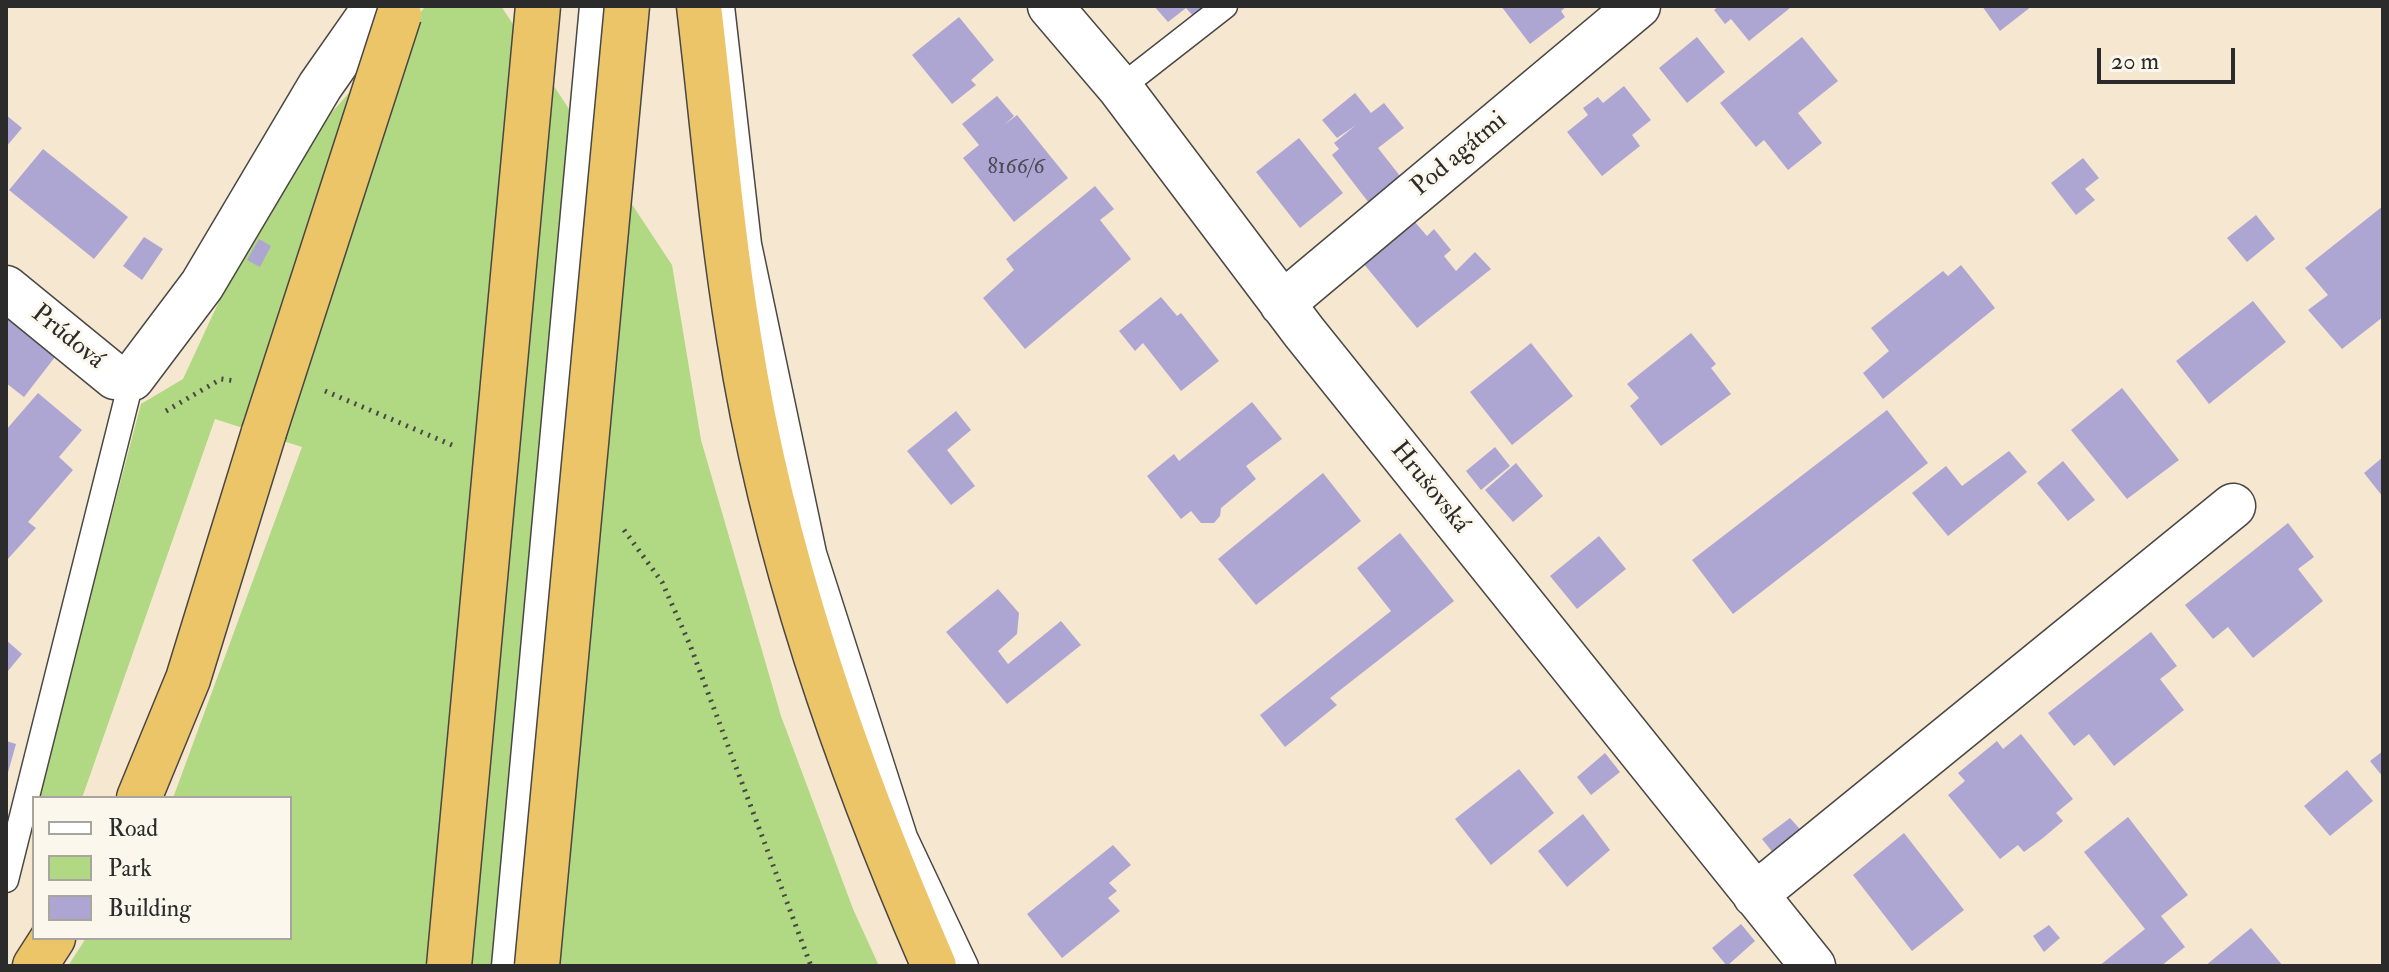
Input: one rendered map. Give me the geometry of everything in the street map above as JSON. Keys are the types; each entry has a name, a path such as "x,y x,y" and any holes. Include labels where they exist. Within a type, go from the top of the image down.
{"highway":[{"path":"140,796 188,679 401,6"},
{"path":"449,966 538,6"},
{"path":"537,966 627,6"},
{"path":"699,6 739,338 775,516 809,642 898,883 934,966"}],"street":[{"path":"132,378 202,285 320,86 376,6"},
{"name":"Hrušovská","path":"1050,6 1120,88 1282,304 1813,966"},
{"name":"Pod agátmi","path":"1282,304 1638,6"},
{"name":"Prúdová","path":"6,288 115,377 132,378"},
{"path":"1755,895 2233,506"}],"lane":[{"path":"504,966 592,6"},
{"path":"722,6 749,244 814,553 905,837 966,966"},
{"path":"1120,88 1225,6"},
{"path":"6,880 132,378"}],"green space":[{"path":"426,6 501,6 672,265 701,440 781,716 853,909 879,966 68,966 85,940 292,940 292,796 174,796 302,447 215,419 83,796 38,796 141,404 183,379 279,172"}],"building":[{"path":"1154,6 1207,6 1194,17 1186,8 1168,22"},
{"path":"1501,6 1567,6 1561,11 1565,17 1530,44"},
{"path":"1719,6 1790,8 1749,41 1731,19 1725,24 1714,10"},
{"path":"1982,6 2032,6 2000,31"},
{"path":"959,17 994,60 971,80 976,85 952,104 912,55"},
{"path":"1697,37 1725,72 1687,103 1659,68"},
{"path":"1802,37 1838,81 1798,113 1822,143 1788,170 1764,140 1756,147 1720,103"},
{"path":"1624,86 1651,120 1632,135 1640,146 1602,176 1567,132 1588,115 1583,108 1598,97 1603,103"},
{"path":"1355,93 1371,113 1384,103 1404,128 1378,148 1400,176 1369,203 1332,155 1339,149 1334,143 1356,125 1337,138 1322,120"},
{"path":"997,96 1014,116 1004,125 1017,115 1068,178 1014,222 963,158 979,145 962,124"},
{"path":"6,115 22,128 6,147"},
{"path":"1299,138 1343,193 1300,228 1256,172"},
{"path":"43,149 128,217 94,259 9,190"},
{"path":"2083,158 2099,178 2085,189 2095,200 2076,215 2051,183"},
{"path":"1095,186 1114,209 1100,220 1131,259 1025,349 983,298 1014,270 1006,259"},
{"path":"2383,206 2383,317 2342,349 2308,310 2328,295 2305,268"},
{"path":"2256,215 2275,239 2247,262 2227,238"},
{"path":"1414,221 1427,236 1434,229 1451,250 1444,256 1456,271 1475,252 1491,269 1417,328 1363,263"},
{"path":"144,237 163,249 142,280 123,266"},
{"path":"259,239 271,246 260,267 247,260"},
{"path":"1961,265 1995,308 1883,399 1863,373 1889,351 1871,328 1943,271 1948,276"},
{"path":"1161,297 1177,316 1181,313 1219,361 1181,391 1143,343 1135,351 1119,331"},
{"path":"2253,301 2286,342 2209,404 2176,361"},
{"path":"6,317 55,357 24,397 6,383"},
{"path":"1691,333 1716,364 1711,368 1731,394 1661,446 1630,406 1639,398 1627,384"},
{"path":"1531,343 1573,396 1512,445 1470,392"},
{"path":"2122,388 2179,460 2127,499 2071,430"},
{"path":"38,393 82,430 59,457 73,470 28,522 36,528 6,561 6,430"},
{"path":"1252,402 1282,439 1246,466 1256,479 1221,508 1220,516 1214,523 1201,523 1191,511 1181,519 1147,476 1174,454 1179,461"},
{"path":"1887,410 1928,463 1733,614 1692,560"},
{"path":"956,411 971,430 947,450 975,486 951,505 907,451"},
{"path":"1495,447 1510,466 1481,490 1466,471"},
{"path":"2009,451 2027,472 1948,536 1912,493 1946,466 1962,486"},
{"path":"2383,457 2383,497 2364,473"},
{"path":"2063,461 2095,500 2068,521 2037,483"},
{"path":"1516,463 1543,496 1513,522 1485,490"},
{"path":"1323,473 1361,521 1256,605 1218,559"},
{"path":"2288,523 2314,557 2298,569 2323,601 2253,658 2228,627 2213,639 2185,605"},
{"path":"1400,533 1454,601 1330,698 1337,705 1285,747 1260,715 1391,611 1357,568"},
{"path":"1599,536 1626,569 1577,609 1550,576"},
{"path":"998,589 1019,613 1017,634 998,651 1008,664 1061,621 1081,645 1007,704 946,632"},
{"path":"2151,632 2177,666 2160,679 2184,710 2114,766 2089,734 2074,746 2048,713"},
{"path":"6,640 22,654 8,671 6,669"},
{"path":"2021,734 2073,799 2056,813 2063,821 2043,838 2024,852 2018,845 2000,859 1948,795 1965,781 1958,773 1997,741 2003,749"},
{"path":"6,741 16,744 7,776 6,776"},
{"path":"2383,751 2383,777 2370,761"},
{"path":"1605,753 1620,772 1591,795 1577,777"},
{"path":"1519,769 1554,813 1491,865 1455,819"},
{"path":"2347,770 2373,801 2330,836 2304,806"},
{"path":"1583,814 1610,850 1567,887 1538,851"},
{"path":"2128,817 2188,895 2161,916 2185,947 2161,966 2099,966 2145,929 2084,852"},
{"path":"1790,818 1806,836 1778,859 1762,839"},
{"path":"1904,833 1964,910 1912,951 1853,875"},
{"path":"1113,845 1131,865 1109,883 1117,891 1108,898 1120,911 1062,958 1027,914"},
{"path":"1741,924 1755,941 1727,966 1712,948"},
{"path":"2049,925 2060,938 2044,952 2033,936"},
{"path":"2251,928 2283,966 2205,966"}]}
